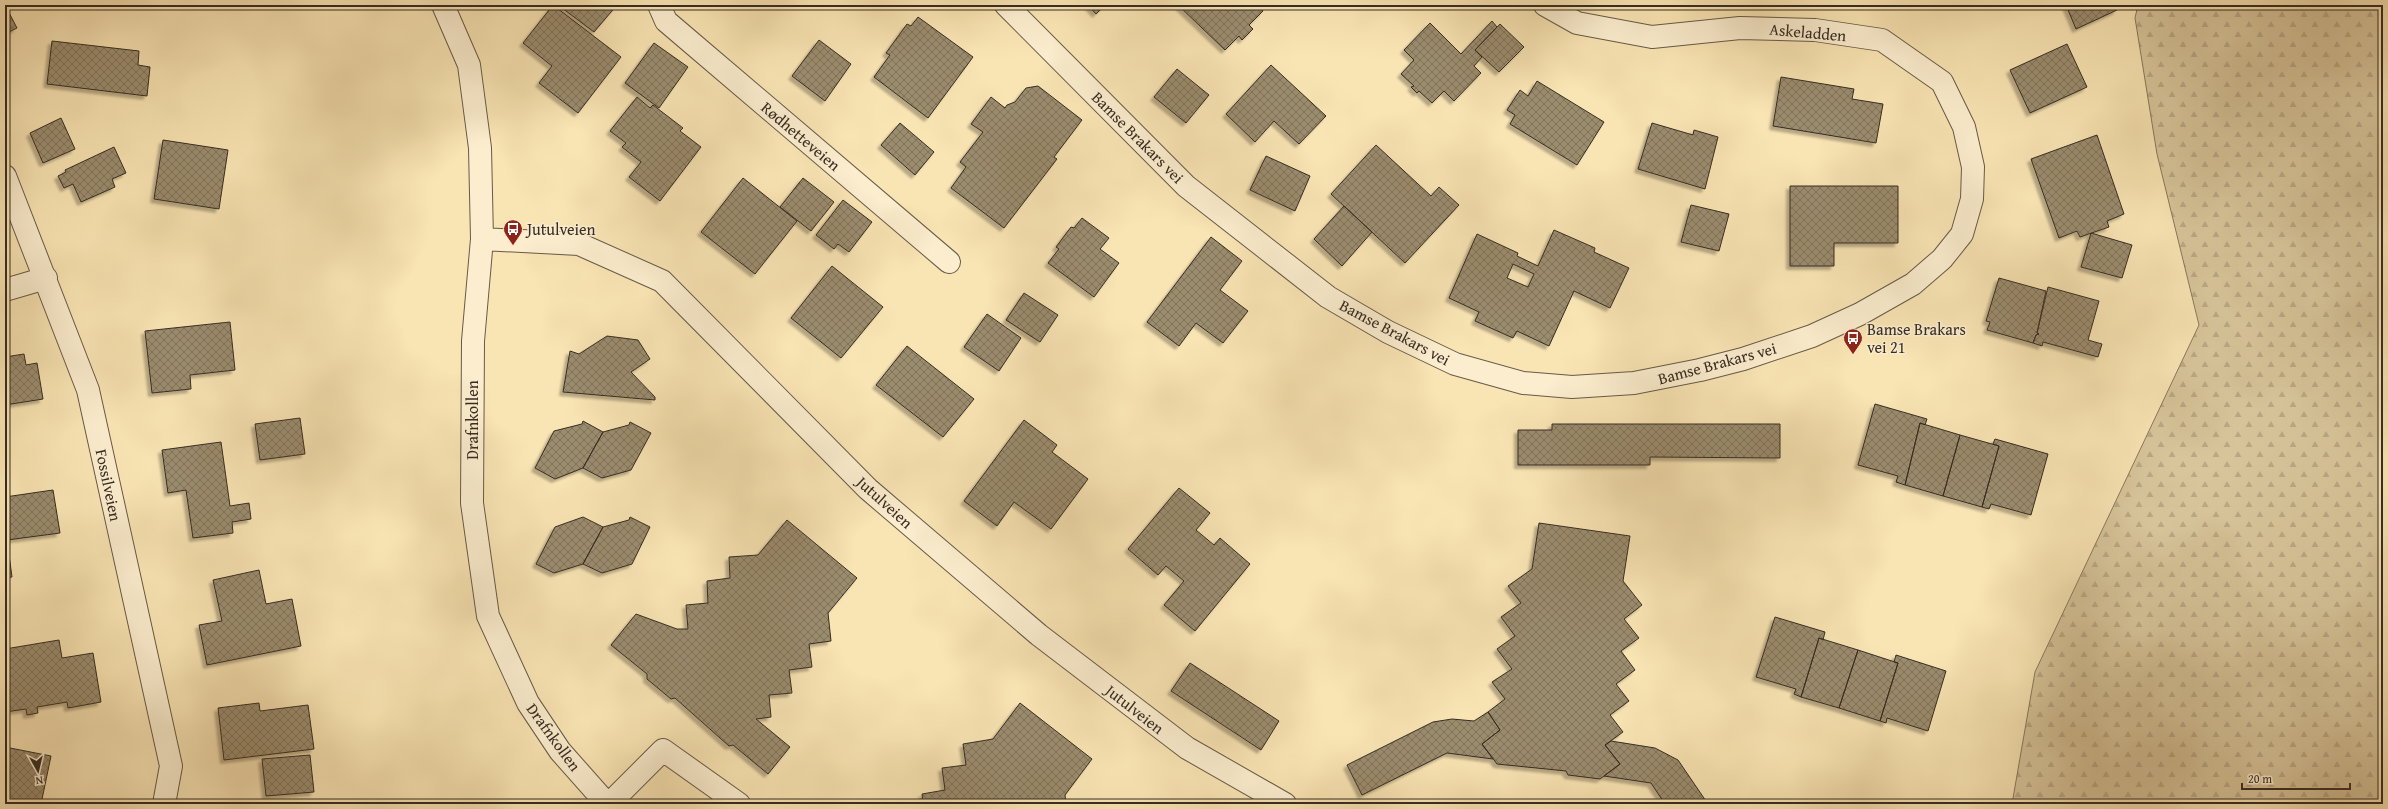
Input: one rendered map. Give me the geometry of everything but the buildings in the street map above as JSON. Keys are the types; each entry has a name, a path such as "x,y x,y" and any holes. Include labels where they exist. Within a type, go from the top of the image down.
{"street":[{"name":"Drafnkollen","path":"443,5 470,65 480,148 482,239 472,341 472,504 488,616 528,702 560,751 608,804 662,750 739,804"},
{"name":"Rødhetteveien","path":"659,5 666,21 949,262"},
{"name":"Bamse Brakars vei","path":"1006,5 1186,186 1328,297 1388,332 1455,364 1523,383 1572,387 1634,383 1729,363 1812,336 1860,314 1913,284 1942,259 1962,234 1972,199"},
{"name":"Askeladden","path":"1545,5 1577,23 1652,37 1740,28 1815,30 1882,40 1942,82 1964,128 1973,167 1972,199"},
{"name":"Fossilveien","path":"5,176 46,278 88,390 172,766 164,804"},
{"name":"Jutulveien","path":"482,239 579,244 662,282 868,489 1039,635 1186,748 1285,804"},
{"path":"5,290 46,278"}],"green space":[{"path":"2138,5 2383,5 2383,804 2012,804 2035,672 2199,325 2157,154 2135,18"}],"place":[{"name":"Jutulveien","path":"513,246"},
{"name":"Bamse Brakars vei 21","path":"1853,355"}]}
